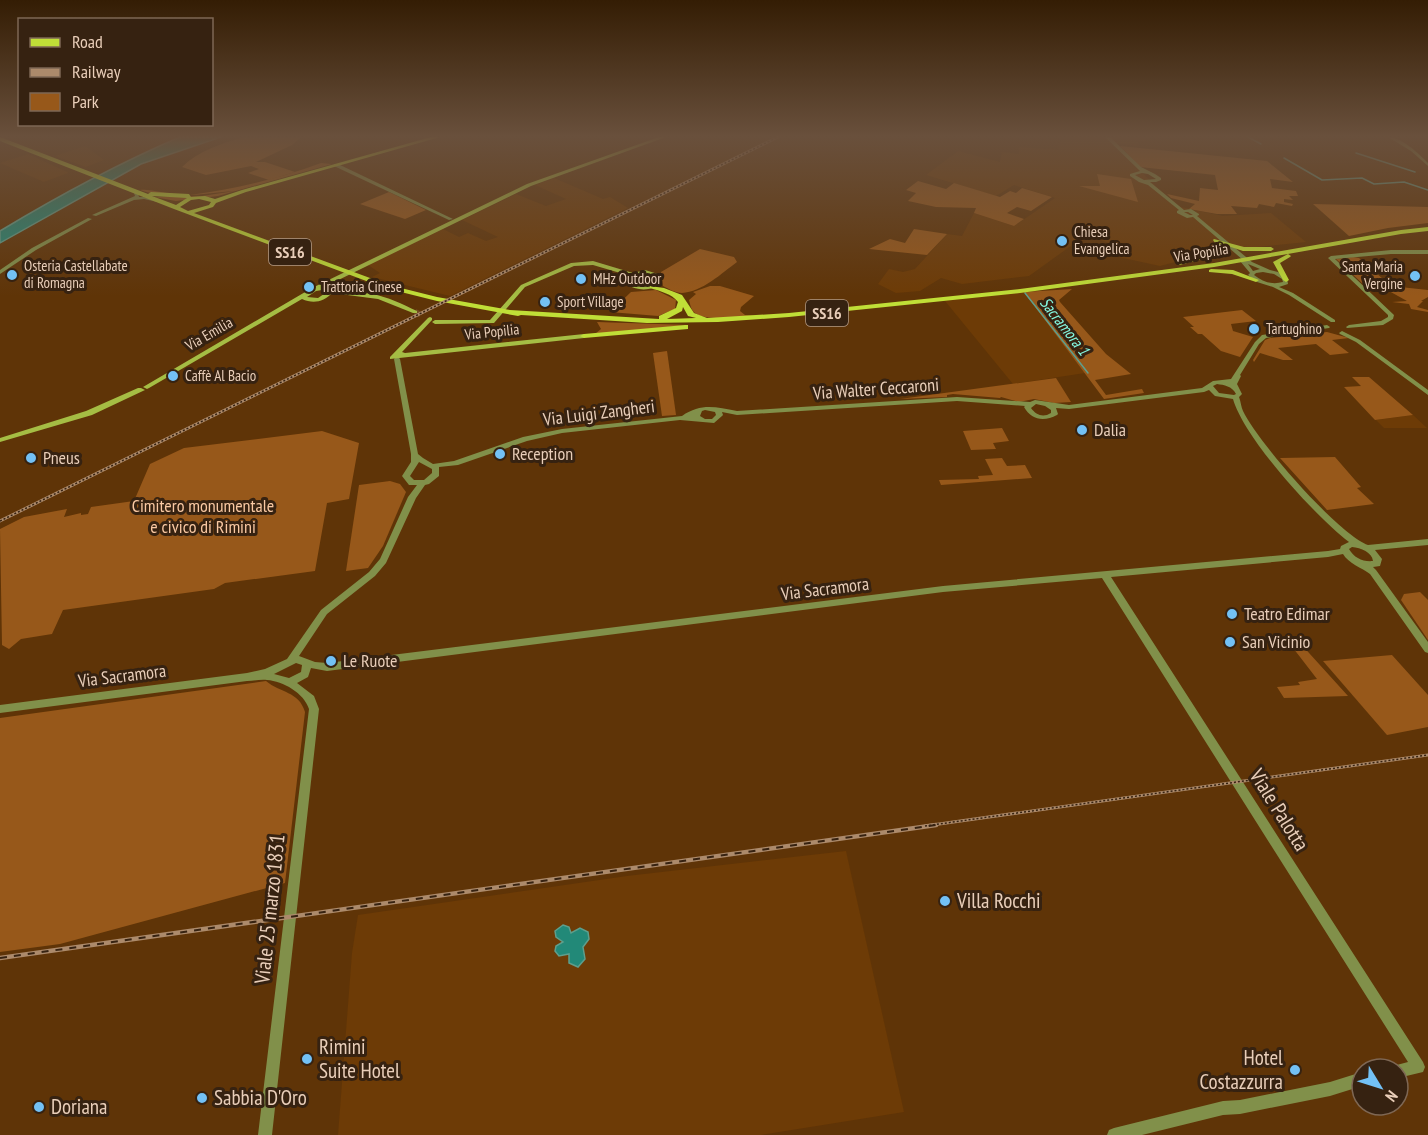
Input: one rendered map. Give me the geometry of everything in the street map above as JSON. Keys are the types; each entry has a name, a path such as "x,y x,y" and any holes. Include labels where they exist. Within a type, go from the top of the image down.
{"main road":[{"path":"135,191 188,196 242,190"},
{"path":"190,212 211,202 249,190"},
{"path":"226,225 212,215 216,205 250,190"},
{"path":"305,297 333,280 453,220 520,190"},
{"name":"SS16","path":"135,191 164,200 211,202 204,213 205,216 237,231"},
{"name":"SS16","path":"135,191 176,207 179,211 190,212 353,276 498,314 512,312 619,320 743,320"},
{"name":"SS16","path":"176,207 188,200"},
{"name":"Via Popilia","path":"743,320 976,296 1136,276 1428,229"},
{"path":"1219,241 1253,250 1317,246"},
{"path":"1136,276 1221,253 1223,250 1219,241"},
{"path":"1286,281 1276,264 1278,260 1332,244"},
{"path":"320,287 377,297 433,320 486,323 498,314 523,286 573,264 593,263 627,275 645,272 656,275 660,279 657,287"},
{"path":"1020,291 1219,271 1233,272 1256,280"},
{"path":"627,275 627,283 633,287 657,287 680,297 691,314 718,320"},
{"path":"326,296 333,280"},
{"path":"305,297 316,300 345,293"},
{"name":"Via Emilia","path":"143,388 286,305 305,297"},
{"path":"619,320 665,317 679,309 682,302 680,297"},
{"name":"SS16","path":"512,312 548,318 635,323 743,320"},
{"path":"548,318 592,323 597,327 596,331 584,336"},
{"path":"399,356 433,320"},
{"path":"584,336 743,320"},
{"name":"Via Popilia","path":"399,356 584,336"},
{"path":"63,420 143,388"},
{"path":"0,440 103,408 143,388"}],"street":[{"path":"389,190 453,220"},
{"path":"1156,190 1169,202 1184,210"},
{"path":"1160,190 1184,210"},
{"path":"0,272 34,249 92,217 138,197 135,191"},
{"path":"128,201 142,198 162,202"},
{"path":"1184,210 1179,213 1192,217 1245,263 1256,280 1291,294 1428,393"},
{"path":"1219,241 1250,263 1286,281 1291,294"},
{"path":"1311,331 1336,326 1383,323 1391,318 1388,311 1331,258 1389,252 1428,252"},
{"path":"1252,273 1268,271"},
{"path":"1267,285 1279,286 1286,281"},
{"path":"1239,410 1236,398 1239,394 1234,384 1257,343 1264,336 1336,326"},
{"path":"399,356 415,454 415,462 409,470 407,479 412,483 422,483"},
{"path":"1053,408 1053,416 1044,418 1029,407 1039,402 1053,408 1204,390 1213,383 1231,381 1240,371"},
{"path":"1221,383 1237,389"},
{"path":"1209,386 1211,391 1239,410 1271,457 1341,533 1362,546 1376,560"},
{"path":"1175,392 1208,392 1236,398"},
{"name":"Via Walter Ceccaroni","path":"700,420 707,422 737,413 957,399 1029,407"},
{"name":"Via Walter Ceccaroni","path":"699,410 708,408 737,413"},
{"path":"715,409 720,415 717,419"},
{"path":"699,410 696,417 700,420"},
{"name":"Via Luigi Zangheri","path":"680,418 699,410"},
{"name":"Via Luigi Zangheri","path":"409,470 420,465 455,463 554,432 680,418 700,420"},
{"path":"415,454 437,471 434,477"},
{"name":"Via Luigi Zangheri","path":"422,483 455,463"},
{"path":"412,483 412,497"},
{"path":"290,682 298,667 305,640 324,612 372,574 383,561 412,497 422,483"},
{"path":"1341,533 1346,551 1373,572 1428,649"},
{"path":"1346,551 1362,546 1389,547 1428,542"},
{"path":"1389,547 1380,551 1376,560 1377,572 1400,609"},
{"name":"Via Sacramora","path":"0,709 248,677 298,667 327,667 943,590 1346,551"},
{"path":"1364,565 1376,560"},
{"name":"Viale Palotta","path":"1105,575 1418,1067 1410,1069"},
{"path":"279,678 278,673 298,667"},
{"name":"Viale 25 marzo 1831","path":"298,667 302,691"},
{"name":"Via Sacramora","path":"248,677 279,678 290,682"},
{"name":"Viale 25 marzo 1831","path":"265,1135 314,709 311,699 290,682"},
{"path":"1114,1135 1223,1108 1240,1107 1350,1083"}],"shaded area":[{"path":"546,190 582,190 603,199 610,197 628,208 450,296 372,277 380,273 368,265 443,229 459,237 468,233 486,241 498,237 462,220 516,194 546,206 566,199"},
{"path":"976,190 1006,190 996,196"},
{"path":"1030,190 1160,190 1176,206 1223,216 1271,213 1306,242 1217,251 1160,266 1114,256 1129,250 1086,235 1029,276 962,284 941,278 920,291 896,293 878,284 889,269 903,272 915,269 947,234 962,236 974,213 1014,226 1055,198"},
{"path":"1024,292 1085,373 1013,384 945,301"},
{"path":"1413,415 1427,428 1384,428 1376,420"},
{"path":"846,851 904,1112 761,1135 338,1135 352,953 358,915 627,876"}],"green space":[{"path":"140,190 188,195 176,196"},
{"path":"239,190 218,196 176,201 154,197 202,196 235,191 197,194"},
{"path":"906,190 977,190 1000,197 1010,191 1016,193 1020,190 1029,190 1052,197 1031,211 1017,207 1007,213 1024,219 1014,226 974,213 976,208 936,207 908,201 916,193"},
{"path":"1094,190 1134,190 1138,202"},
{"path":"1200,190 1288,190 1296,191 1298,196 1289,196 1293,200 1284,199 1284,202 1293,204 1292,206 1276,203 1274,207 1259,204 1257,208 1231,206 1237,214 1217,214 1189,209 1195,204 1171,198 1167,194 1199,201"},
{"path":"389,192 426,210 405,219 360,204"},
{"path":"1313,204 1428,207 1428,223 1349,236"},
{"path":"914,229 947,234 927,255 869,249 890,239 905,243"},
{"path":"700,249 734,257 737,262 711,281 689,292 677,292 663,286 661,272"},
{"path":"1359,258 1391,286 1428,290 1428,297 1417,307 1428,310 1428,312 1411,309 1409,304 1392,302 1407,301 1380,286 1362,283 1336,259"},
{"path":"710,286 720,286 754,296 741,307 740,311 745,315 759,316 716,318 695,313 689,300 696,294 693,292"},
{"path":"1072,289 1059,300 1060,302 1106,354 1131,374 1095,380 1106,395 1142,389 1144,393 1104,399 1024,292"},
{"path":"656,290 676,300 675,309 658,316 610,312 631,292"},
{"path":"1242,310 1256,321 1231,324 1233,331 1253,337 1240,357 1221,351 1202,334 1198,334 1190,327 1194,327 1183,317"},
{"path":"597,322 689,325 595,334 601,329"},
{"path":"1327,332 1349,338 1332,340 1349,353 1330,355 1316,344 1278,348 1293,360 1283,360 1260,353 1254,362 1253,360 1265,340 1270,338"},
{"path":"667,351 676,415 662,416 653,353"},
{"path":"1352,377 1369,377 1413,415 1375,420 1344,387 1361,386"},
{"path":"1056,378 1071,402 1054,403 1034,399 1019,402 1001,397 953,394 947,397 900,399"},
{"path":"1002,428 1009,441 993,443 996,449 971,450 963,431"},
{"name":"Cimitero monumentale e civico di Rimini","path":"322,431 359,443 349,499 327,503 315,571 225,583 214,589 63,610 52,634 21,639 9,649 2,645 0,529 24,517 67,509 64,517 81,513 81,515 88,514 91,507 134,501 150,464 184,448"},
{"path":"1335,457 1361,487 1357,488 1374,504 1327,510 1280,458"},
{"path":"1002,458 1007,466 1025,465 1032,478 941,485 939,480 979,479 978,476 993,475 985,459"},
{"path":"390,481 400,484 406,492 383,546 368,568 346,571 359,485"},
{"path":"1420,592 1428,600 1428,640 1401,600 1404,594"},
{"path":"1300,643 1348,696 1284,698 1277,687 1300,685 1298,682 1317,679 1290,644"},
{"path":"1392,655 1428,695 1428,727 1387,735 1323,661"},
{"path":"266,681 294,696 305,712 285,883 60,944 0,952 0,718"}],"water":[{"path":"72,190 95,190 0,243 0,231"},
{"path":"563,925 569,927 571,933 580,928 588,932 589,939 583,947 585,959 578,967 569,963 569,954 559,956 555,951 556,946 563,942 556,937 555,931"}],"waterway":[{"name":"Sacramora 1","path":"1025,293 1088,373"}],"tunnel":[{"path":"415,312 421,315"}],"railway":[{"path":"0,521 671,190"},
{"path":"925,826 1428,755"},
{"path":"0,958 936,825"}],"place":[{"name":"Chiesa Evangelica","path":"1062,241"},
{"name":"Osteria Castellabate di Romagna","path":"12,275"},
{"name":"Santa Maria Vergine","path":"1415,276"},
{"name":"MHz Outdoor","path":"581,279"},
{"name":"Trattoria Cinese","path":"309,287"},
{"name":"Sport Village","path":"545,302"},
{"name":"Tartughino","path":"1254,329"},
{"name":"Caffè Al Bacio","path":"173,376"},
{"name":"Dalia","path":"1082,430"},
{"name":"Reception","path":"500,454"},
{"name":"Pneus","path":"31,458"},
{"name":"Teatro Edimar","path":"1232,614"},
{"name":"San Vicinio","path":"1230,642"},
{"name":"Le Ruote","path":"331,661"},
{"name":"Villa Rocchi","path":"945,901"},
{"name":"Rimini Suite Hotel","path":"307,1059"},
{"name":"Hotel Costazzurra","path":"1295,1070"},
{"name":"Sabbia D'Oro","path":"202,1098"},
{"name":"Doriana","path":"39,1107"}]}
